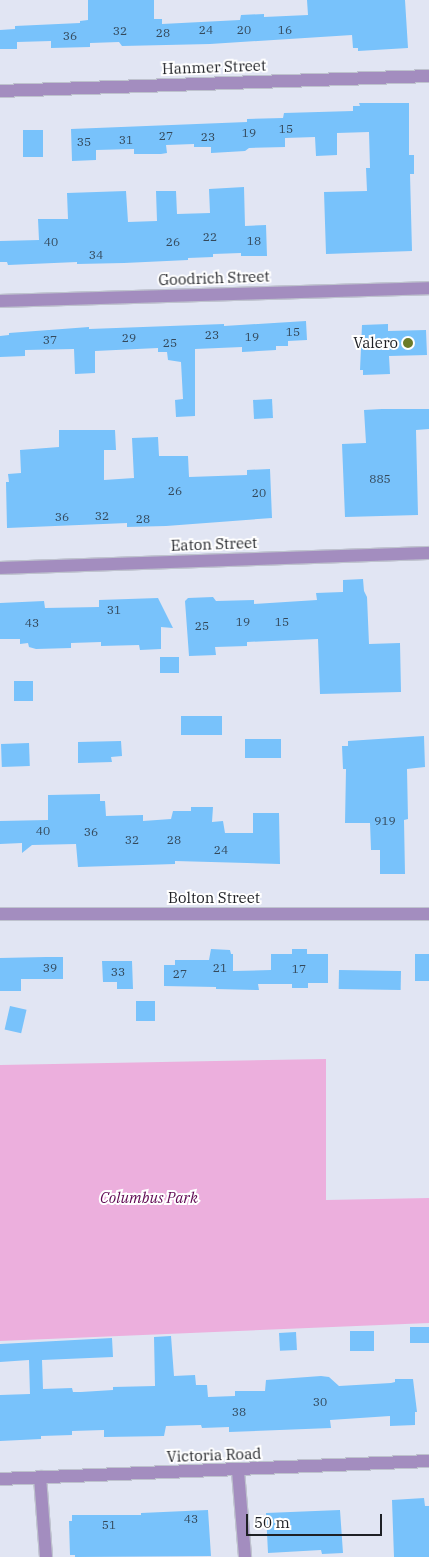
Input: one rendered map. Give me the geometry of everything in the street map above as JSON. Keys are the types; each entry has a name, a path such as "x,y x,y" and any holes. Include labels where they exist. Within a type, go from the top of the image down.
{"street":[{"name":"Hanmer Street","path":"0,91 429,76"},
{"name":"Goodrich Street","path":"0,301 429,288"},
{"name":"Eaton Street","path":"0,568 425,554"},
{"name":"Bolton Street","path":"0,914 429,914"},
{"name":"Victoria Road","path":"0,1479 238,1471 429,1461"},
{"path":"238,1471 244,1557"},
{"path":"40,1477 46,1557"}],"green space":[{"name":"Columbus Park","path":"326,1059 326,1200 429,1198 429,1323 0,1341 0,1065"}],"building":[{"path":"88,0 154,0 154,19 162,19 162,24 240,20 241,15 264,14 264,17 308,15 307,0 405,0 408,48 358,51 358,48 353,48 352,35 210,44 122,46 119,42 90,43 90,47 51,48 51,41 17,42 17,49 0,49 0,30 15,29 15,26 80,23 80,21 88,20"},
{"path":"359,103 409,103 409,155 414,155 414,174 410,174 412,251 326,254 324,192 367,191 366,168 370,168 369,132 337,133 337,155 316,156 315,137 285,138 285,147 249,148 245,151 211,153 211,147 194,147 194,144 166,145 167,153 161,154 134,154 134,149 96,150 96,160 72,161 71,129 247,122 247,119 283,118 284,113 353,111 353,106 360,106"},
{"path":"23,130 43,130 43,157 23,157"},
{"path":"244,187 245,226 266,225 267,256 241,256 241,253 213,254 213,257 188,258 188,260 124,263 77,264 77,262 8,265 7,262 0,262 0,241 39,240 38,219 68,219 67,193 126,191 128,222 157,221 156,191 176,191 177,214 210,213 209,189"},
{"path":"306,321 307,340 288,341 288,346 276,346 276,350 242,352 242,347 195,349 195,416 176,417 175,400 183,399 181,362 168,360 167,352 158,352 158,348 95,351 95,373 75,374 74,349 25,350 25,356 0,357 0,336 9,335 9,333 89,327 89,329 224,324 224,326"},
{"path":"388,324 388,331 426,330 427,355 389,356 390,374 363,375 363,370 360,370 362,325"},
{"path":"272,399 273,418 254,419 253,400"},
{"path":"429,409 429,429 416,430 418,515 345,517 342,444 366,443 364,410"},
{"path":"59,430 115,430 116,450 104,450 104,480 134,478 132,438 158,437 159,456 188,456 189,477 247,475 247,470 270,469 272,518 166,526 127,527 127,523 7,528 6,482 9,482 8,474 21,473 20,450 59,447"},
{"path":"363,579 364,591 367,597 369,644 400,643 401,692 320,694 318,639 247,642 247,646 215,647 216,655 189,656 185,601 188,598 213,597 216,601 254,600 254,604 317,600 316,593 343,592 343,580"},
{"path":"158,598 173,628 161,627 161,649 140,650 139,645 101,646 101,642 71,643 71,648 36,649 29,647 28,643 20,644 20,639 0,639 0,603 44,601 45,608 99,607 99,600"},
{"path":"160,657 179,657 179,673 160,673"},
{"path":"14,681 33,681 33,701 14,701"},
{"path":"181,716 222,716 222,735 181,735"},
{"path":"424,736 425,767 407,769 408,819 404,820 405,874 380,874 380,850 371,850 370,823 345,823 346,769 343,769 342,746 348,746 348,741"},
{"path":"245,739 281,739 281,758 245,758"},
{"path":"121,741 122,756 111,757 112,762 78,763 78,742"},
{"path":"29,743 30,766 2,767 1,744"},
{"path":"100,794 100,801 105,801 106,816 143,815 143,821 171,819 173,811 191,811 191,807 213,807 212,822 223,821 225,833 253,833 253,813 279,813 280,864 175,861 175,864 78,867 76,844 32,845 22,853 22,843 0,844 0,821 48,820 48,795"},
{"path":"211,949 230,950 231,954 233,954 233,971 271,970 271,954 292,954 292,949 307,949 307,954 328,954 328,983 308,983 308,988 292,988 292,984 258,984 259,990 164,986 164,965 175,965 175,960 209,960"},
{"path":"415,954 429,954 429,981 415,981"},
{"path":"63,957 63,979 21,979 21,991 0,991 0,958"},
{"path":"102,961 132,961 133,989 117,989 117,982 103,982"},
{"path":"339,970 401,971 401,990 339,989"},
{"path":"136,1001 155,1001 155,1021 136,1021"},
{"path":"10,1006 27,1010 21,1033 5,1029"},
{"path":"410,1327 429,1327 429,1343 410,1343"},
{"path":"350,1331 374,1331 374,1351 350,1351"},
{"path":"296,1332 297,1350 280,1351 279,1333"},
{"path":"171,1336 174,1376 195,1375 196,1385 207,1385 208,1397 235,1396 235,1391 265,1391 266,1380 321,1376 329,1377 339,1386 391,1383 395,1382 395,1379 413,1379 417,1412 415,1412 415,1425 390,1426 390,1416 330,1420 331,1428 229,1432 229,1427 202,1428 201,1425 166,1426 164,1436 104,1437 104,1430 72,1431 72,1435 41,1436 41,1439 0,1441 0,1395 30,1394 29,1360 0,1362 0,1344 112,1338 113,1357 42,1360 43,1389 72,1388 73,1392 81,1392 113,1390 113,1387 155,1386 154,1337"},
{"path":"424,1498 425,1506 429,1506 429,1557 394,1557 392,1500"},
{"path":"208,1510 211,1556 75,1557 75,1555 70,1555 69,1521 72,1521 72,1515 141,1515 141,1513"},
{"path":"340,1510 343,1553 322,1554 321,1550 268,1553 266,1513"}],"place":[{"name":"Valero","path":"408,343"}]}
